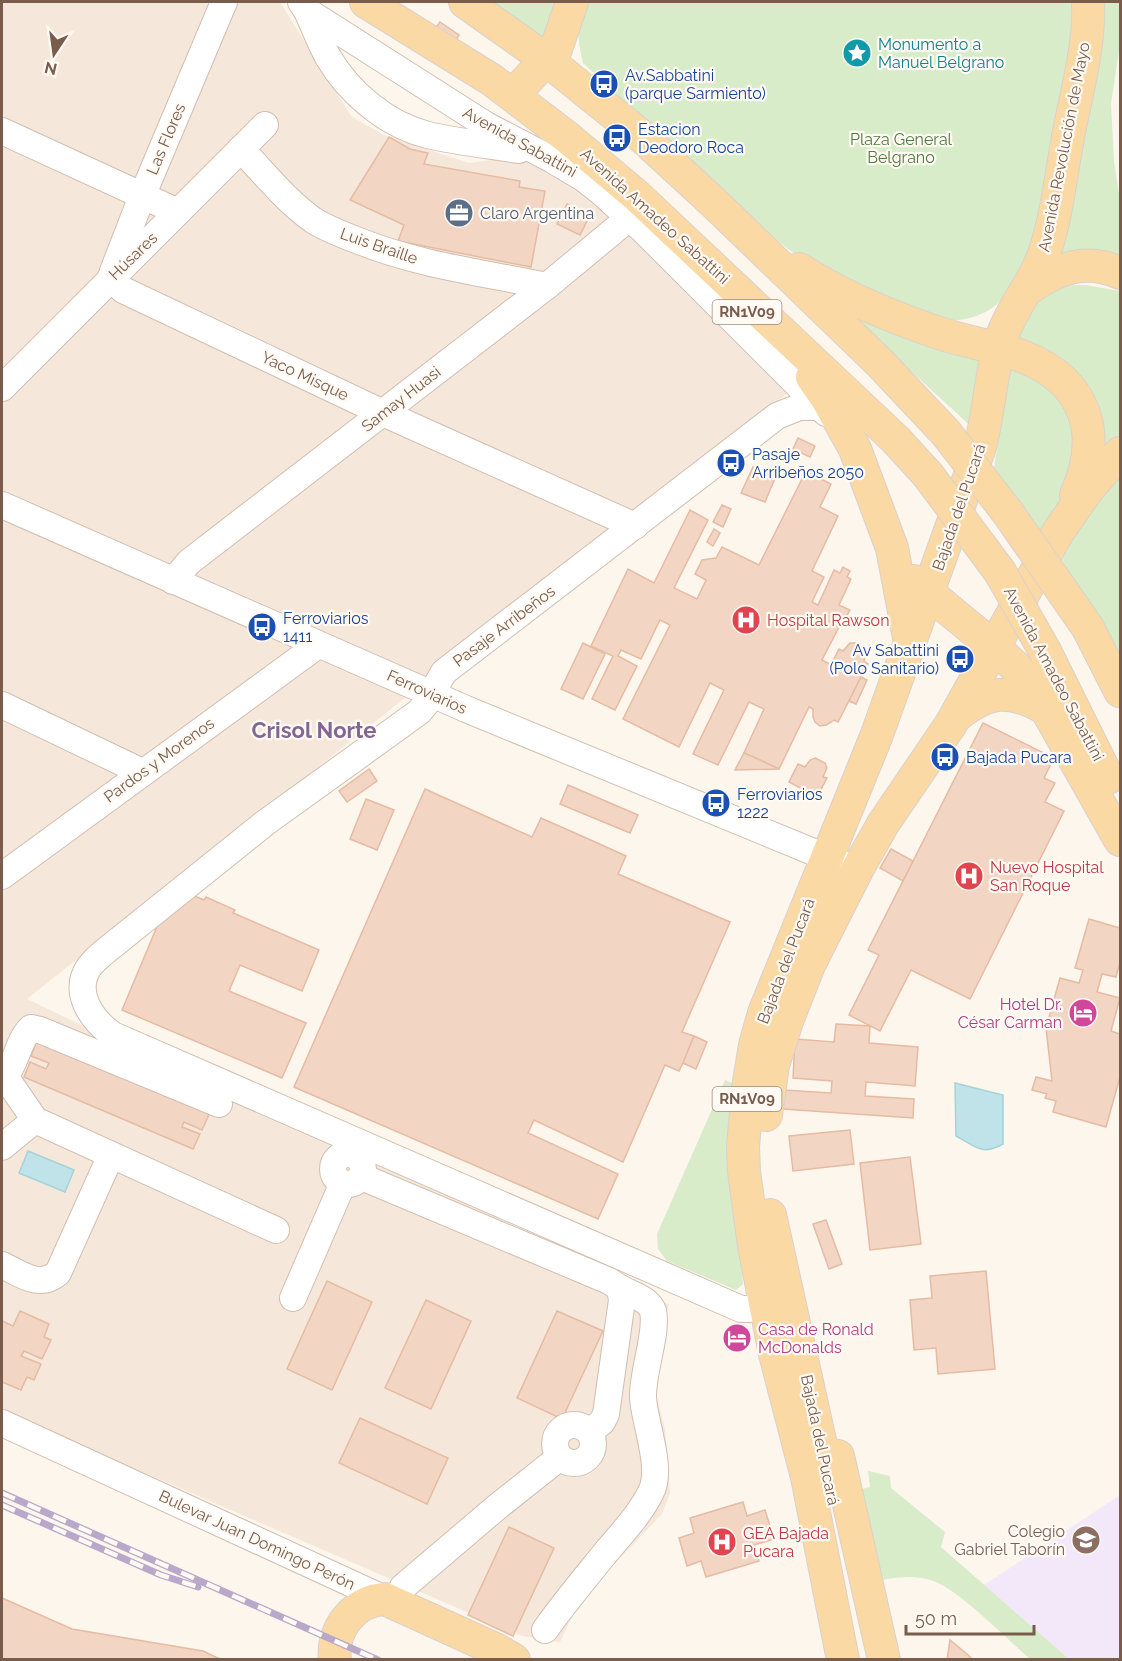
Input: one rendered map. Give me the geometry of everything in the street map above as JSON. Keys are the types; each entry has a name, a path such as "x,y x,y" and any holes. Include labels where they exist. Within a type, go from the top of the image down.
{"main road":[{"name":"Avenida Amadeo Sabattini","path":"366,2 447,51 513,95 568,138 636,215 896,440 928,476 1000,572 1046,653 1120,803"},
{"name":"RN1V09","path":"465,2 547,60 640,135 739,228 802,271 837,291 919,326 1025,358 1052,372 1065,383 1076,396 1085,414 1090,433 1086,468 1058,532"},
{"path":"513,95 556,49 572,2"},
{"name":"Avenida Revolución de Mayo","path":"1028,290 1044,255 1054,213 1086,36 1088,2"},
{"name":"RN1V09","path":"636,215 682,247 817,382 855,449 892,548 910,643"},
{"path":"739,228 880,363 946,434 1008,513 1088,628 1120,691"},
{"path":"1028,290 1048,275 1071,267 1091,266 1120,273"},
{"name":"Bajada del Pucará","path":"864,1659 827,1470 780,1313 754,1246 743,1147 748,1088 755,1045 764,1013 876,737 928,595 982,441 998,350 1010,319 1028,290"},
{"name":"Bajada del Pucará","path":"843,1659 807,1477 776,1354 780,1313 767,1197 764,1142 773,1065 793,1004 809,965 856,870 883,824 935,751 956,716 1058,532 1088,489 1120,453"},
{"path":"892,548 912,580 1022,673 1046,709 1120,840"},
{"path":"956,716 983,698 996,695 1012,694 1029,699 1046,709"},
{"path":"780,1313 819,1380 827,1406 884,1659"},
{"path":"776,1354 790,1467 826,1659"},
{"path":"329,1654 346,1621 358,1607 394,1593"},
{"name":"Bulevar Juan Domingo Perón","path":"394,1593 512,1659"}],"street":[{"name":"Las Flores","path":"111,276 224,2"},
{"path":"304,6 328,56 340,75 374,109 426,135 538,152"},
{"name":"Avenida Sabattini","path":"304,6 486,125 583,178 636,215 848,435"},
{"path":"486,125 513,95"},
{"name":"Húsares","path":"2,388 111,276 265,124"},
{"path":"2,131 178,212"},
{"name":"Luis Braille","path":"241,149 289,200 314,220 338,233 385,252 547,286"},
{"name":"Samay Huasi","path":"173,581 189,562 636,215"},
{"name":"Yaco Misque","path":"111,276 123,290 383,413 635,526"},
{"name":"Pasaje Arribeños","path":"780,1313 741,1309 113,1035 99,1025 88,1009 83,994 83,981 89,966 103,953 266,823 419,712 444,672 777,416 799,407 820,407"},
{"name":"Ferroviarios","path":"2,505 477,713 828,856 856,870"},
{"name":"Pardos y Morenos","path":"2,876 318,645"},
{"path":"2,705 142,772"},
{"path":"219,1104 31,1028 26,1033 13,1067 3,1074 35,1120 276,1230"},
{"path":"2,1147 35,1120"},
{"path":"2,1265 34,1280 50,1279 58,1273 111,1155"},
{"path":"293,1299 352,1180 609,1281 645,1301 652,1309 654,1321 643,1385 643,1400 655,1470 653,1489 642,1509 566,1600 545,1630"},
{"path":"394,1593 560,1458 579,1463 589,1456 593,1444 589,1432 602,1422 606,1414 622,1300 620,1288"},
{"name":"Bulevar Juan Domingo Perón","path":"6,1428 394,1593"}],"shaded area":[{"path":"2,2 280,2 351,116 384,135 469,163 528,155 617,217 789,392 27,999 338,1147 344,1141 669,1304 652,1379 665,1429 670,1493 662,1514 579,1601 560,1642 522,1636 2,1411"},
{"name":"Colegio Gabriel Taborín","path":"1120,1495 1120,1659 1069,1659 984,1585"}],"green space":[{"path":"485,2 560,2 548,43"},
{"name":"Plaza General Belgrano","path":"587,2 1077,2 1078,7 1034,237 1021,270 1005,297 994,307 981,314 945,321 824,276 759,227 583,63 579,24"},
{"path":"1100,2 1120,2 1120,44 1111,104 1114,161 1120,200 1120,262 1060,261 1101,14"},
{"path":"1086,285 1120,291 1120,439 1104,455 1016,345 1027,319 1045,296 1062,287"},
{"path":"839,305 988,362 975,430"},
{"path":"1010,362 1060,392 1075,427 1072,473 1046,541 994,468"},
{"path":"1120,474 1120,675 1062,560 1085,517"},
{"path":"725,1080 732,1083 731,1105 743,1284 736,1290 667,1261 658,1249 657,1234"},
{"path":"868,1471 890,1476 891,1488 945,1532 941,1547 1069,1659 1030,1659 969,1604 933,1581 908,1577 882,1580 862,1489 870,1487"}],"water":[{"path":"955,1083 1003,1095 1003,1144 984,1150 956,1136"},
{"path":"28,1151 74,1170 65,1192 19,1173"}],"building":[{"path":"440,22 459,35 455,42 435,29"},
{"path":"610,129 629,145 625,149 607,134"},
{"name":"Claro Argentina","path":"389,137 410,149 428,153 424,164 520,181 519,187 545,191 531,267 398,241 404,225 350,200"},
{"path":"567,204 590,215 580,235 557,224"},
{"path":"798,438 815,446 810,457 793,449"},
{"path":"753,467 776,476 765,502 741,493"},
{"name":"Hospital Rawson","path":"806,471 831,484 820,507 838,516 812,571 824,577 812,602 818,605 834,570 840,573 843,567 850,571 847,577 851,579 839,605 850,610 843,622 833,618 831,621 840,625 822,660 831,665 839,649 843,651 850,643 857,643 866,652 864,661 868,664 838,722 834,720 820,726 815,722 813,709 809,707 779,769 744,753 764,709 749,702 718,765 693,754 724,690 710,683 679,747 623,719 670,625 660,620 641,659 621,650 618,656 637,666 615,710 592,699 613,656 591,646 628,569 654,583 690,510 708,520 674,588 697,599 706,580 695,574 702,560 716,558 722,547 759,565"},
{"path":"722,505 731,509 723,527 713,522"},
{"path":"714,529 720,533 713,546 707,542"},
{"path":"583,643 605,654 583,699 561,689"},
{"path":"861,677 867,680 856,704 849,701"},
{"name":"Nuevo Hospital San Roque","path":"983,723 1054,758 1044,778 1055,783 1045,802 1064,811 970,999 911,970 880,1031 849,1015 879,955 868,950"},
{"path":"744,753 758,759 779,769 735,770"},
{"path":"815,758 825,763 827,768 823,777 827,778 817,797 789,782 798,764 805,767 810,760"},
{"path":"369,769 377,781 347,802 339,791"},
{"path":"568,785 638,815 630,833 560,804"},
{"path":"425,789 532,837 541,818 626,856 618,874 730,922 682,1032 694,1036 683,1063 679,1071 665,1065 623,1162 534,1120 528,1133 618,1174 598,1219 294,1087"},
{"path":"366,799 394,810 377,850 350,839"},
{"path":"891,849 913,861 903,881 880,868"},
{"path":"192,895 204,900 206,897 235,910 233,913 319,950 302,991 240,965 229,991 306,1023 282,1078 122,1010 161,917"},
{"name":"Hotel Dr. César Carman","path":"1089,919 1120,928 1120,962 1116,977 1102,974 1097,992 1120,998 1111,1031 1120,1034 1120,1077 1106,1127 1053,1112 1056,1101 1045,1098 1047,1094 1032,1090 1036,1077 1052,1081 1046,1028 1060,978 1079,983 1083,970 1075,968"},
{"path":"836,1024 870,1026 869,1043 918,1047 915,1086 866,1082 865,1096 914,1099 913,1118 783,1109 784,1090 831,1093 832,1081 793,1078 795,1039 834,1042"},
{"path":"694,1036 707,1042 696,1069 683,1063"},
{"path":"38,1037 211,1110 202,1130 184,1122 182,1127 200,1134 193,1149 24,1077 30,1062 46,1069 49,1063 31,1056"},
{"path":"850,1130 854,1164 793,1171 789,1136"},
{"path":"910,1157 921,1244 870,1250 860,1163"},
{"path":"826,1220 842,1264 829,1269 813,1224"},
{"path":"986,1271 995,1369 938,1374 936,1348 914,1350 910,1300 932,1298 930,1276"},
{"path":"327,1281 372,1302 332,1390 287,1369"},
{"path":"426,1300 471,1321 431,1409 385,1388"},
{"path":"20,1311 49,1324 44,1337 51,1340 42,1359 24,1351 21,1356 41,1364 34,1380 27,1377 21,1390 2,1382 2,1321 13,1326"},
{"path":"557,1311 603,1331 562,1419 517,1398"},
{"path":"360,1418 448,1458 427,1504 339,1463"},
{"name":"GEA Bajada Pucara","path":"743,1502 747,1516 765,1510 774,1539 754,1545 759,1561 706,1577 701,1561 687,1566 679,1538 694,1533 690,1518"},
{"path":"509,1527 554,1548 513,1636 468,1615"},
{"path":"2,1598 72,1629 203,1651 222,1660 2,1660"},
{"path":"950,1640 967,1654 973,1660 947,1660"}],"railway":[{"path":"2,1493 378,1660"},
{"path":"2,1505 161,1575 198,1587"}],"place":[{"name":"Monumento a Manuel Belgrano","path":"857,53"},
{"name":"Av.Sabbatini (parque Sarmiento)","path":"604,84"},
{"name":"Estacion Deodoro Roca","path":"617,138"},
{"name":"Claro Argentina","path":"459,213"},
{"name":"Pasaje Arribeños 2050","path":"731,463"},
{"name":"Hospital Rawson","path":"746,620"},
{"name":"Ferroviarios 1411","path":"262,627"},
{"name":"Av Sabattini (Polo Sanitario)","path":"960,659"},
{"name":"Bajada Pucara","path":"945,757"},
{"name":"Ferroviarios 1222","path":"716,803"},
{"name":"Nuevo Hospital San Roque","path":"969,876"},
{"name":"Hotel Dr. César Carman","path":"1083,1013"},
{"name":"Casa de Ronald McDonalds","path":"737,1338"},
{"name":"Colegio Gabriel Taborín","path":"1086,1540"},
{"name":"GEA Bajada Pucara","path":"722,1542"}],"district":[{"name":"Crisol Norte","path":"314,730"}]}
